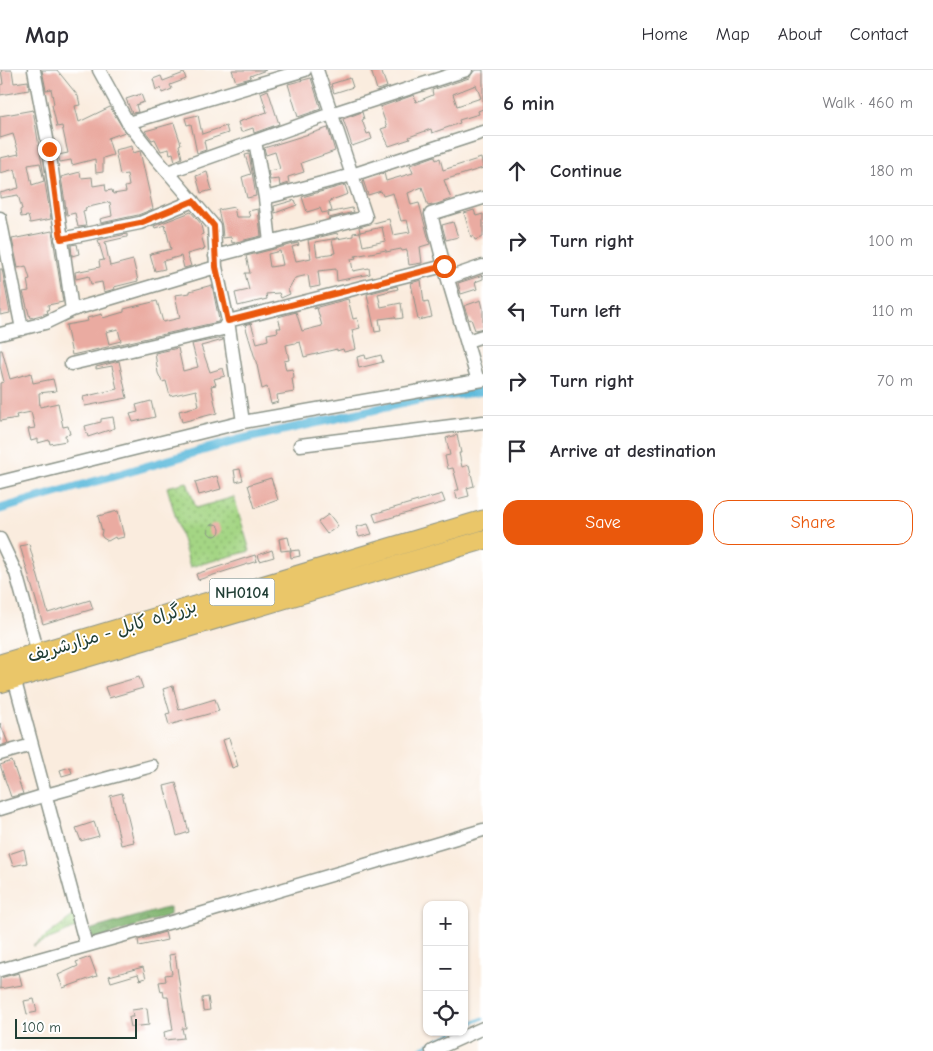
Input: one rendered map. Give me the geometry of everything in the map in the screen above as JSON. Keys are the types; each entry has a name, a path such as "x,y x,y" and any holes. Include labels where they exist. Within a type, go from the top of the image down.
{"highway":[{"name":"بزرگراه کابل - مزارشریف","path":"0,664 483,520"},
{"name":"بزرگراه کابل - مزارشریف","path":"7,680 483,540"}],"street":[{"path":"34,70 49,149 72,310"},
{"path":"99,70 128,123 214,226 216,261 228,321 242,422"},
{"path":"128,123 305,70"},
{"path":"0,334 45,323 72,310 270,242 366,217 317,70"},
{"path":"168,172 331,114 466,70"},
{"path":"265,198 352,174 483,132"},
{"path":"255,141 265,198 270,242"},
{"path":"0,482 242,422 481,380 446,272 431,214 483,198"},
{"path":"61,239 140,223 193,201"},
{"path":"0,218 22,329"},
{"path":"71,364 213,332 223,329 228,321 446,272 483,266"},
{"path":"467,341 483,336"},
{"path":"300,445 483,422"},
{"path":"1,543 16,572 38,653"},
{"path":"7,680 32,745 86,945"},
{"path":"0,754 32,745"},
{"path":"0,809 152,766"},
{"path":"0,970 200,914 483,830"},
{"path":"432,1051 483,1028"}],"green space":[{"path":"187,482 196,508 234,497 250,551 190,567 167,487"},
{"path":"170,907 170,915 94,940 89,930"},
{"path":"77,913 80,926 33,946"}],"building":[{"path":"1,70 12,70 14,83 28,81 29,90 0,95 0,85 3,84"},
{"path":"42,70 57,70 78,96 80,105 75,106 79,122 110,107 125,132 108,138 113,155 103,158 103,172 96,173 95,159 72,165 71,160 60,162 58,155 68,153 62,126 57,127 52,105 54,104 51,89 46,90"},
{"path":"232,70 266,70 250,76 251,78 236,82"},
{"path":"371,70 381,70 387,87 377,90"},
{"path":"483,70 483,109 478,111 479,114 459,120 460,123 432,133 431,129 389,146 381,129 387,127 380,107 414,95 416,102 433,95 432,90 469,78 474,71","holes":["476,85 481,98 457,106 453,94"]},
{"path":"184,73 186,79 170,85 172,89 162,93 161,88 156,90 153,79 161,76 163,81"},
{"path":"311,78 321,109 298,117 288,84"},
{"path":"350,78 353,87 334,93 331,84"},
{"path":"268,90 279,124 254,133 253,128 241,132 238,122 267,112 261,93"},
{"path":"141,94 144,102 136,105 138,112 132,113 126,99"},
{"path":"33,110 51,219 30,223 28,216 21,217 20,210 22,209 18,195 0,198 0,193 19,188 15,169 0,173 0,158 19,154 13,134 0,138 0,116","holes":["40,163 44,181 32,185 28,165"]},
{"path":"362,112 364,119 362,120 367,134 370,133 372,139 352,146 343,119"},
{"path":"198,115 202,134 226,126 228,133 204,141 206,150 197,153 191,124 187,125 185,118"},
{"path":"174,123 181,144 179,145 182,158 175,161 173,153 170,154 169,149 161,151 155,139 152,140 145,131"},
{"path":"328,128 335,151 301,163 304,172 288,177 289,183 280,186 279,179 270,180 268,171 280,169 275,152 266,155 264,148"},
{"path":"132,146 133,153 140,151 153,209 138,215 101,223 100,219 112,216 110,202 85,208 86,210 83,211 86,226 78,227 75,213 67,215 61,177 80,172 81,178 92,177 93,186 105,184 106,191 112,190 113,194 126,192 125,187 129,186 127,174 120,175 115,150"},
{"path":"249,154 256,196 247,198 242,177 251,174 245,155"},
{"path":"435,156 436,160 440,158 443,170 481,158 483,168 444,180 451,199 428,206 422,187 408,193 411,205 419,203 430,244 420,247 422,263 409,265 407,250 402,251 401,249 355,256 356,258 351,259 353,271 369,268 370,274 337,281 336,269 318,271 320,286 310,288 308,275 295,278 288,290 290,294 281,298 279,293 266,294 267,299 238,306 235,293 249,290 245,273 250,273 246,256 298,243 299,245 292,247 296,261 311,258 308,240 337,233 338,238 315,242 317,256 335,253 332,240 353,236 353,233 360,232 359,227 389,219 393,235 410,232 407,220 401,221 393,193 383,196 381,191 368,195 363,180 384,173 386,181 413,173 410,165","holes":["382,227 385,241 363,246 360,232","280,251 283,265 270,267 268,254"]},
{"path":"207,172 212,190 201,193 196,176"},
{"path":"345,185 348,194 329,201 332,211 322,213 320,208 307,212 302,197"},
{"path":"295,200 297,205 275,213 274,206"},
{"path":"234,207 236,217 250,217 248,211 258,209 261,236 232,243 231,237 223,238 218,210"},
{"path":"352,208 354,212 329,218 328,213"},
{"path":"474,210 476,216 483,214 483,237 475,240 473,236 471,237 464,213"},
{"path":"191,212 202,225 203,234 201,235 205,249 187,254 191,266 184,268 181,256 163,261 165,269 155,271 150,254 171,249 165,225 155,228 154,226"},
{"path":"453,222 458,237 446,240 442,225"},
{"path":"52,231 63,302 48,305 48,313 30,318 23,292 29,291 27,280 30,279 26,266 18,268 12,239"},
{"path":"127,234 127,237 105,242 110,266 133,260 138,281 114,287 115,289 104,292 102,282 91,284 89,276 76,279 75,272 100,267 99,261 104,260 98,240"},
{"path":"77,244 79,254 72,256 71,245"},
{"path":"0,269 2,269 10,313 0,315"},
{"path":"483,275 483,279 475,282 477,289 461,294 458,283"},
{"path":"421,280 424,302 428,301 432,317 418,320 411,283"},
{"path":"212,285 218,322 72,355 66,325 88,321 87,318 102,314 103,318 124,312 124,309 157,301 163,322 180,318 175,295 190,293 190,291","holes":["118,329 121,341 109,344 106,332"]},
{"path":"397,286 398,289 378,294 381,307 401,303 403,318 379,319 381,331 375,332 367,294"},
{"path":"348,299 353,319 357,318 360,328 352,330 356,349 344,352 343,349 337,351 337,349 304,357 300,342 286,345 289,360 284,361 286,370 293,369 294,392 277,395 278,402 271,404 267,387 262,389 245,325 251,323 257,343 268,340 267,334 278,332 277,328 281,328 278,317 296,312 302,331 322,326 317,308 314,308"},
{"path":"481,300 483,328 475,330 464,306"},
{"path":"222,338 223,340 201,346 210,372 223,368 225,376 214,379 216,385 211,386 217,413 182,422 179,411 199,406 196,390 170,396 166,381 162,382 158,373 155,353 178,348 183,371 198,367 192,344"},
{"path":"0,350 2,350 10,379 31,373 33,383 53,379 56,391 39,393 40,407 58,403 63,427 68,426 70,434 65,435 66,441 50,444 49,440 38,443 38,439 31,441 28,429 35,428 31,412 16,415 17,418 0,421 0,383 4,382 0,366"},
{"path":"365,355 366,359 381,355 383,362 359,368 357,357"},
{"path":"119,361 127,398 85,406 83,397 117,389 112,366 96,369 96,367"},
{"path":"151,401 155,417 133,422 130,414 138,412 136,405"},
{"path":"113,417 115,428 88,437 85,426 101,422 101,419"},
{"path":"457,435 462,467 469,465 474,486 467,488 469,496 457,499 455,490 459,490 453,468 448,469 445,456 450,455 446,438"},
{"path":"240,469 243,480 236,482 234,470"},
{"path":"217,476 221,489 199,495 195,482"},
{"path":"271,478 278,500 255,508 248,485"},
{"path":"442,494 445,502 376,522 373,514"},
{"path":"118,511 124,537 116,539 115,537 108,541 101,535 102,531 98,516"},
{"path":"329,514 338,526 327,534 318,522"},
{"path":"212,524 216,524 220,530 216,536 212,536 208,532 208,528"},
{"path":"368,524 372,534 359,537 356,527"},
{"path":"288,537 291,550 281,551 279,539"},
{"path":"29,544 48,613 90,600 93,609 43,624 20,546"},
{"path":"272,550 274,557 260,561 258,555"},
{"path":"299,550 300,556 291,558 290,551"},
{"path":"255,555 257,561 198,580 196,574"},
{"path":"139,677 143,688 109,698 105,687"},
{"path":"173,686 179,710 215,699 219,711 169,725 166,714 170,713 163,689"},
{"path":"0,723 8,743 0,746"},
{"path":"229,738 238,766 232,768 223,740"},
{"path":"12,761 23,794 11,797 0,765"},
{"path":"70,767 72,773 62,776 60,770"},
{"path":"176,783 189,832 177,836 164,786"},
{"path":"122,793 134,842 121,845 110,796"},
{"path":"94,822 99,836 81,841 76,828"},
{"path":"24,849 27,863 13,866 9,854"},
{"path":"165,932 167,940 139,946 138,940"},
{"path":"175,954 186,1028 182,1028 184,1038 165,1040 164,1032 173,1030 168,997 164,997 163,991 161,992 159,982 166,981 165,975 172,974 169,955"},
{"path":"90,957 97,976 63,988 58,975 78,966 76,962"},
{"path":"143,967 146,978 140,980 138,974 111,982 109,976"},
{"path":"19,973 22,985 0,989 0,978"},
{"path":"208,997 210,1010 203,1011 202,998"},
{"path":"34,999 37,1012 27,1014 24,1001"},
{"path":"147,1008 149,1025 131,1027 129,1017 133,1017 132,1010"}],"waterway":[{"path":"0,509 238,440 417,400 483,391"},
{"path":"468,1025 483,1018"},
{"path":"414,1051 446,1036"}],"route":[{"path":"49,149 61,239 140,223 193,201 214,226 216,267 228,321 444,266"}]}
